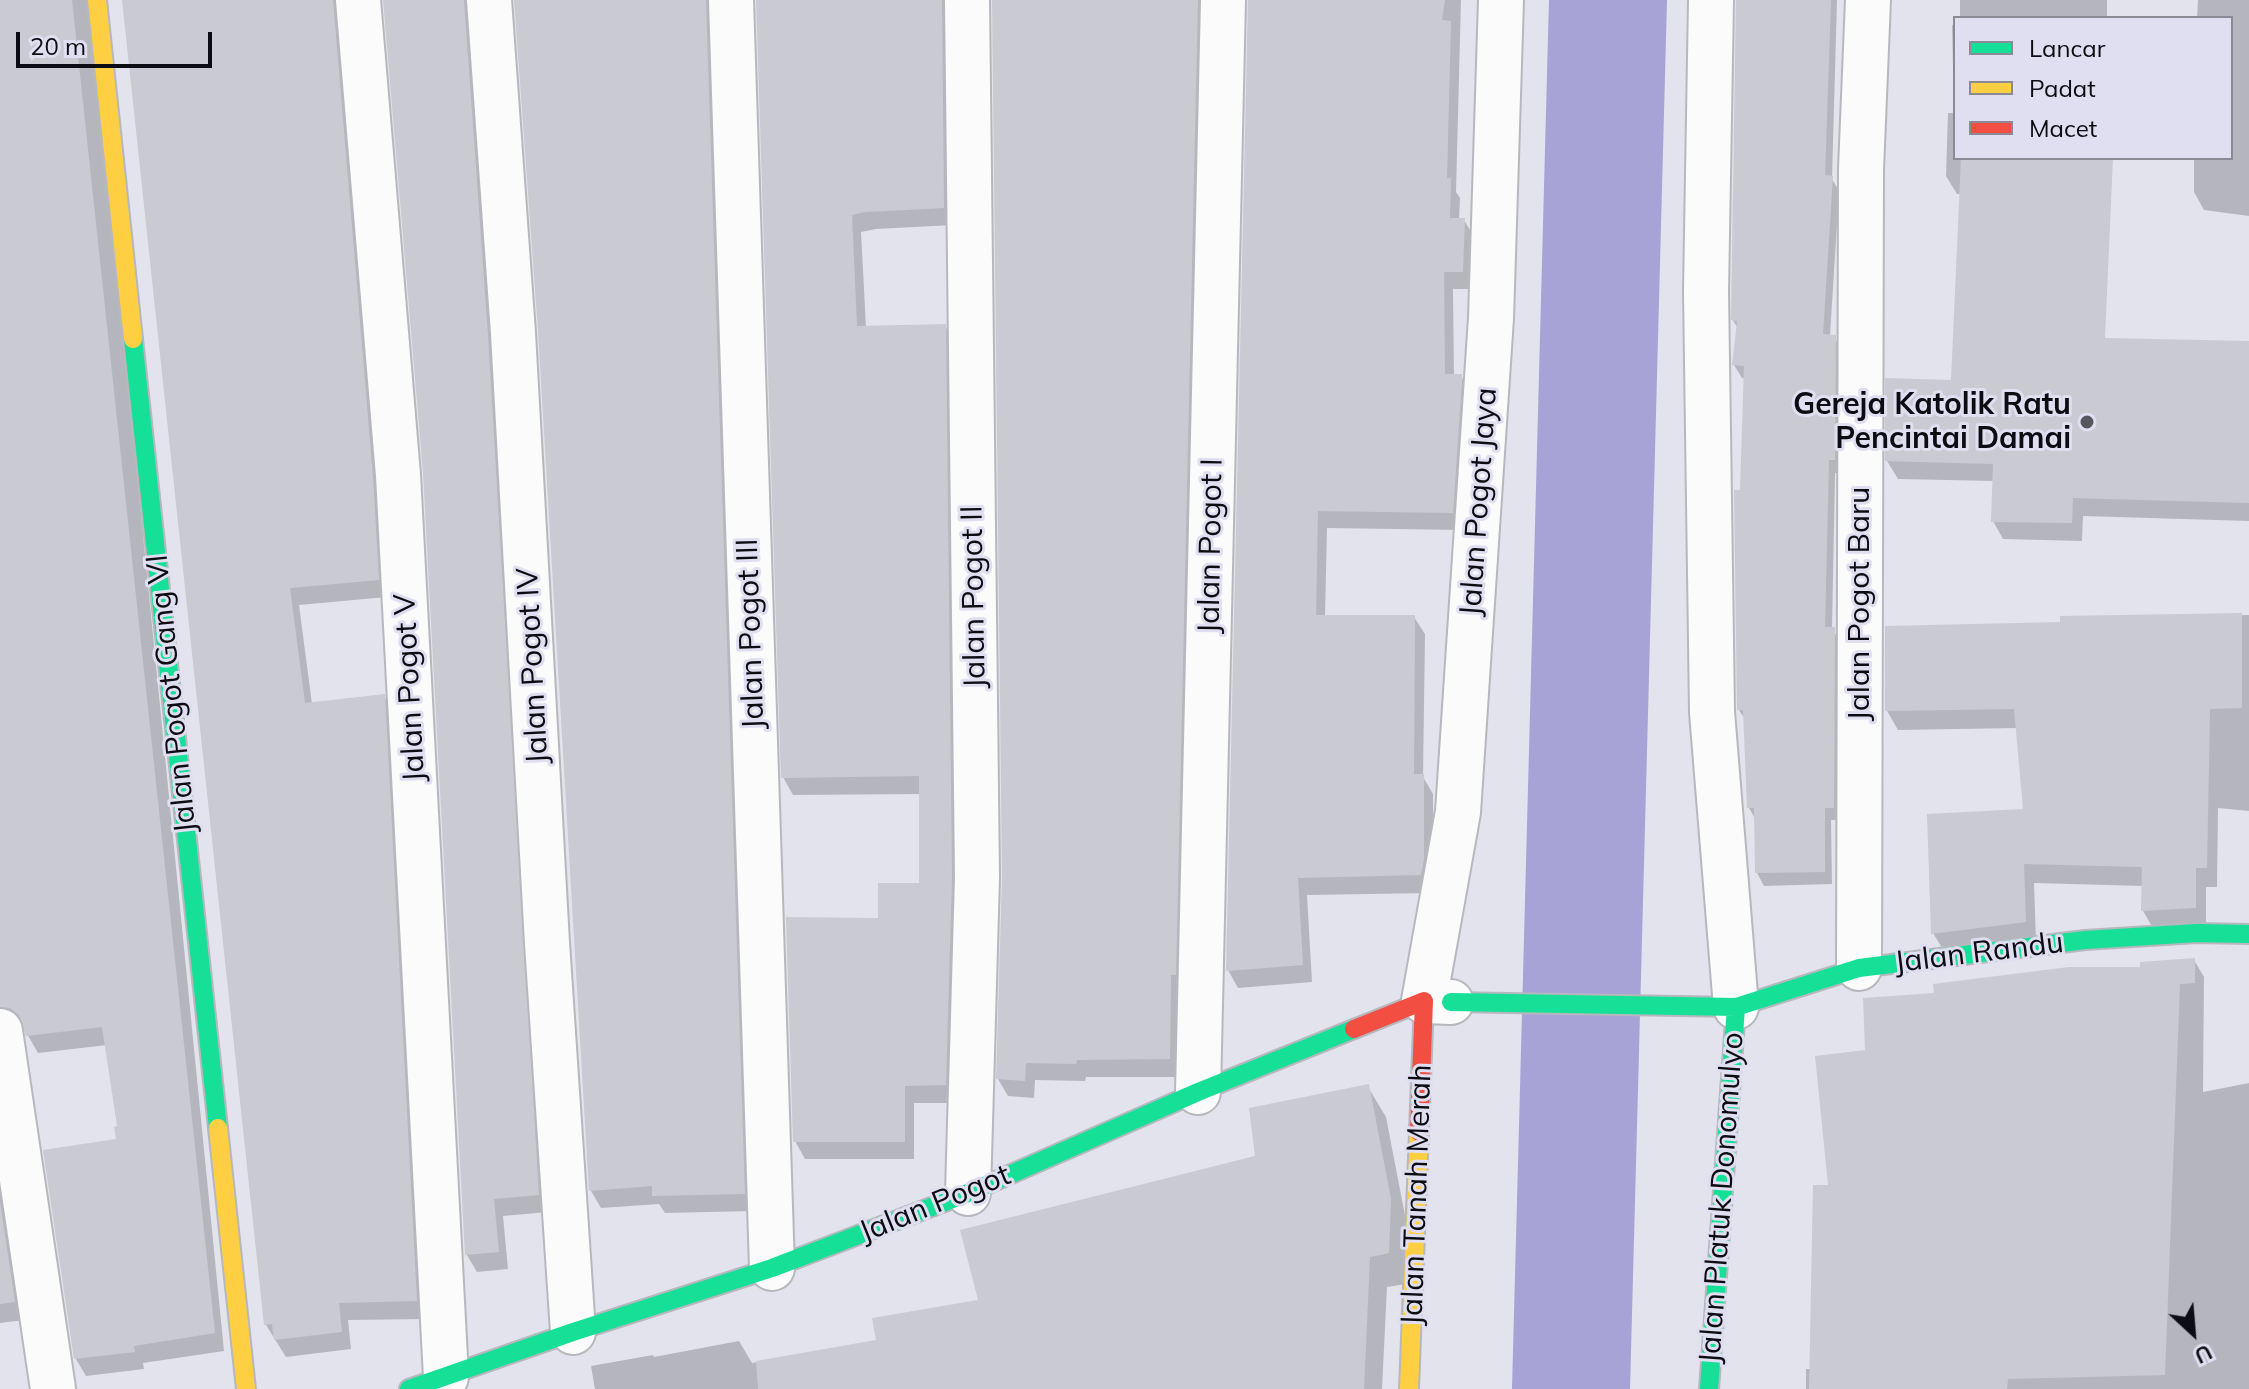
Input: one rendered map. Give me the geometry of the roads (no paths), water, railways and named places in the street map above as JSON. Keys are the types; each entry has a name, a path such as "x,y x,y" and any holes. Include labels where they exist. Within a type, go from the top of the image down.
{"street":[{"name":"Jalan Pogot Gang VI","path":"97,0 246,1389"},
{"name":"Jalan Pogot V","path":"358,0 398,475 428,1383"},
{"name":"Jalan Pogot IV","path":"489,0 514,348 547,943 573,1332"},
{"name":"Jalan Pogot III","path":"731,0 772,1268"},
{"name":"Jalan Pogot II","path":"967,0 977,877 968,1193"},
{"name":"Jalan Pogot I","path":"1198,1092 1223,0"},
{"name":"Jalan Pogot Jaya","path":"1438,1002 1458,812 1491,318 1501,0"},
{"path":"1711,0 1706,291 1712,712 1726,1008"},
{"name":"Jalan Pogot Baru","path":"1859,968 1861,169 1868,0"},
{"name":"Jalan Randu","path":"1438,1002 1726,1008 1859,968 2085,940 2197,933 2249,934"},
{"name":"Jalan Pogot","path":"428,1383 772,1268 968,1193 1198,1092 1438,1002"},
{"name":"Jalan Tanah Merah","path":"1409,1389 1438,1002"},
{"name":"Jalan Platuk Donomulyo","path":"1709,1389 1726,1008"},
{"path":"0,1031 53,1389"}],"waterway":[{"path":"1571,1389 1608,0"}],"place":[{"name":"Gereja Katolik Ratu Pencintai Damai","path":"2087,422"}]}
